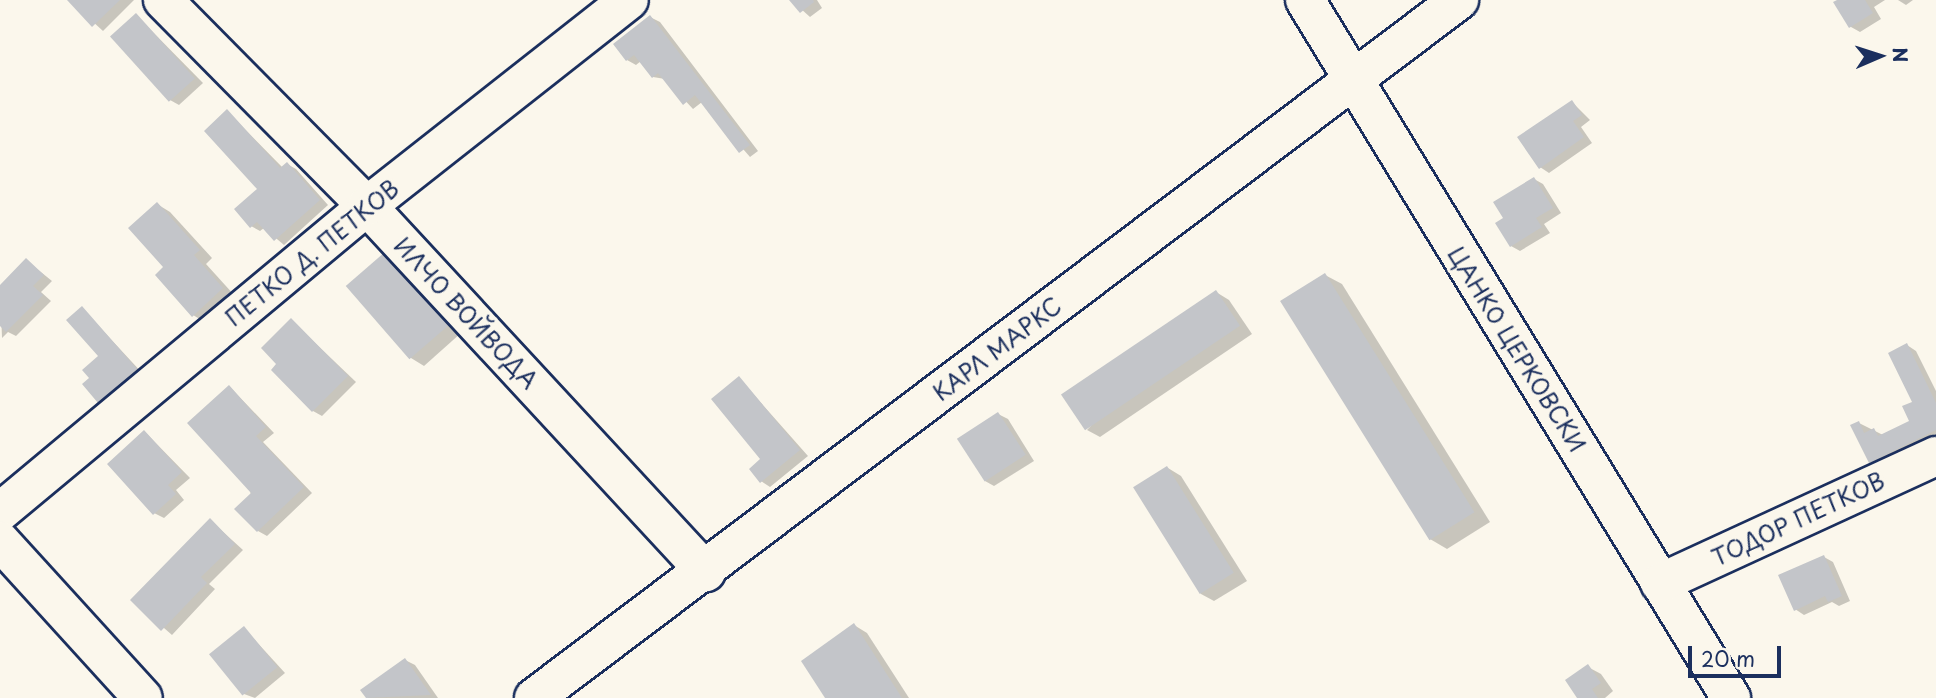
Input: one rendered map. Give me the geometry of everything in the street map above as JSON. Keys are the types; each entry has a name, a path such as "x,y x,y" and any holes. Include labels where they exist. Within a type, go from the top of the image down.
{"street":[{"name":"ИЛЧО ВОЙВОДА","path":"163,0 367,206 706,572"},
{"name":"ПЕТКО Д. ПЕТКОВ","path":"0,512 367,206 629,0"},
{"name":"ЦАНКО ЦЕРКОВСКИ","path":"1305,0 1731,698"},
{"name":"КАРЛ МАРКС","path":"534,698 706,572 1351,78 1459,0"},
{"name":"ТОДОР ПЕТКОВ","path":"1660,583 1936,456"},
{"path":"0,541 143,698"}],"building":[{"path":"67,0 120,0 92,27"},
{"path":"789,0 813,0 814,2 800,13"},
{"path":"1865,0 1873,13 1849,28 1833,2"},
{"path":"136,13 195,78 169,102 110,36"},
{"path":"650,15 750,145 739,153 695,95 683,105 658,73 652,78 634,55 626,61 613,44"},
{"path":"1572,100 1582,115 1573,121 1584,137 1539,169 1517,137"},
{"path":"227,109 280,168 287,162 320,200 274,241 257,222 250,228 234,209 257,189 204,131"},
{"path":"1534,177 1553,208 1536,218 1542,227 1510,247 1495,223 1503,218 1493,202"},
{"path":"157,202 200,250 194,255 223,288 192,317 155,275 163,267 128,228"},
{"path":"385,252 449,325 409,359 346,286"},
{"path":"26,258 44,275 33,286 43,295 6,332 0,326 0,285"},
{"path":"1325,273 1474,512 1429,540 1280,301"},
{"path":"1216,290 1240,326 1085,430 1061,395"},
{"path":"82,306 137,369 98,403 82,384 89,378 82,370 98,356 66,320"},
{"path":"291,318 348,376 312,412 271,370 276,364 261,348"},
{"path":"1907,343 1936,403 1936,430 1869,463 1850,425 1859,421 1864,433 1874,428 1878,436 1909,421 1902,406 1912,402 1888,353"},
{"path":"739,376 800,450 760,483 749,469 760,459 711,399"},
{"path":"229,385 266,427 256,436 304,487 257,532 234,509 251,493 187,423"},
{"path":"998,412 1026,455 985,481 957,439"},
{"path":"144,430 182,472 168,485 176,494 153,515 107,464"},
{"path":"1167,466 1234,573 1200,594 1133,487"},
{"path":"210,518 235,544 201,577 207,583 161,631 130,600"},
{"path":"1824,555 1842,596 1828,602 1825,596 1794,611 1778,575"},
{"path":"854,623 902,698 825,698 801,661"},
{"path":"244,626 277,667 242,696 209,654"},
{"path":"405,658 431,695 366,698 360,690"},
{"path":"1588,664 1601,683 1592,689 1598,698 1577,698 1565,680"}]}
